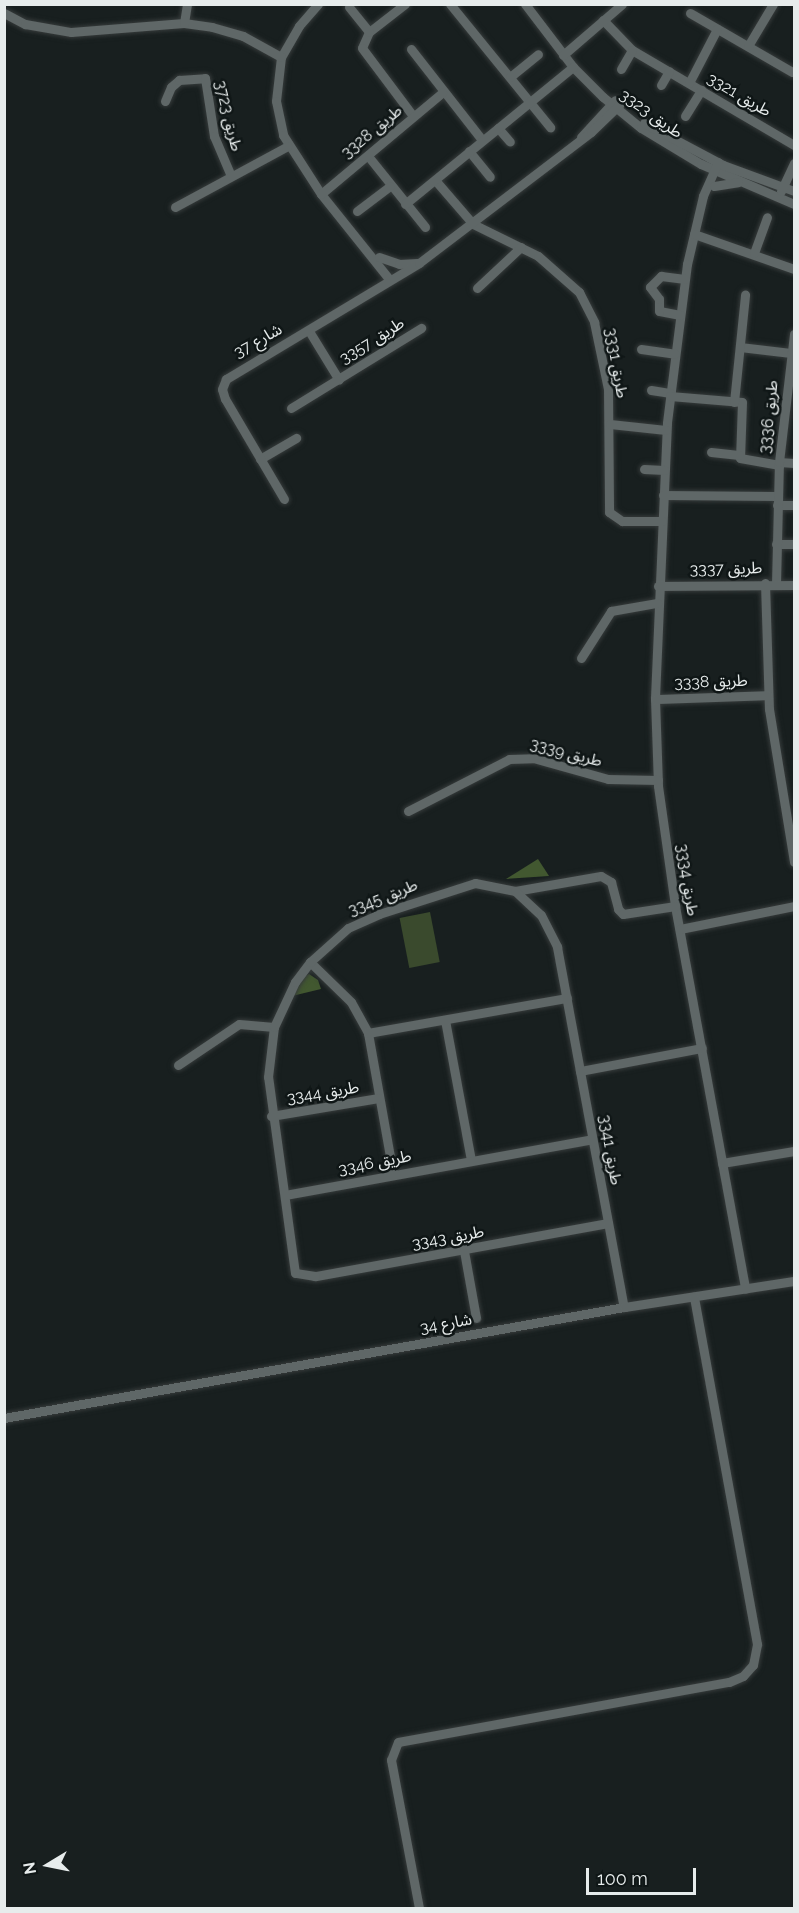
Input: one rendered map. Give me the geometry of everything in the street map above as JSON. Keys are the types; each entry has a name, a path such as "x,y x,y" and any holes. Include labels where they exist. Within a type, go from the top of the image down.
{"street":[{"path":"184,23 187,4"},
{"path":"318,4 299,26 281,57 276,102 288,146 321,194 394,278"},
{"path":"464,4 453,8 550,127"},
{"name":"طريق 3323","path":"526,4 564,52 615,104 719,167 739,182 786,201"},
{"path":"564,52 622,4"},
{"path":"748,46 773,4"},
{"path":"401,6 369,32 362,44 365,57 413,116"},
{"path":"349,8 369,32"},
{"path":"4,13 25,24 71,32 184,23 243,36 281,57"},
{"path":"690,13 792,72"},
{"name":"طريق 3321","path":"603,20 632,50 795,145"},
{"path":"689,83 717,29"},
{"path":"411,49 442,93 482,140"},
{"path":"621,69 632,50"},
{"name":"طريق 3323","path":"564,52 573,67 659,140 701,164 719,167 790,190"},
{"path":"510,77 538,54"},
{"path":"405,204 573,67"},
{"path":"661,85 669,71"},
{"name":"طريق 3723","path":"165,101 171,87 179,80 194,76 205,78 214,136 231,176"},
{"path":"686,116 701,90"},
{"name":"طريق 3328","path":"321,194 442,93"},
{"name":"شارع 37","path":"284,499 225,399 223,383 233,373 309,331 419,263 473,224 580,139 615,104"},
{"path":"498,128 510,142"},
{"name":"طريق 3723","path":"175,207 288,146"},
{"path":"469,151 490,177"},
{"path":"368,156 425,227"},
{"path":"790,190 795,163"},
{"path":"701,164 711,186 739,182"},
{"name":"طريق 3334","path":"719,167 702,206 694,234 685,279 670,394 657,603 655,699 658,780 675,906 745,1289"},
{"path":"786,201 795,174"},
{"path":"435,180 473,224"},
{"path":"357,211 390,186"},
{"path":"754,253 766,217"},
{"name":"طريق 3331","path":"473,224 538,256 567,280 588,306 608,389 609,512 622,521 662,521"},
{"path":"694,234 795,269"},
{"path":"477,288 521,247"},
{"path":"368,249 380,257 399,264 419,263"},
{"path":"380,257 394,278"},
{"path":"680,315 658,311 659,299 650,287 661,276 685,279"},
{"path":"734,402 745,295"},
{"name":"طريق 3357","path":"291,408 421,328"},
{"name":"طريق 3357","path":"309,331 339,380"},
{"name":"طريق 3336","path":"776,584 779,464 783,422 791,384 791,353 794,340"},
{"path":"740,347 791,353"},
{"path":"641,350 675,354"},
{"path":"651,390 744,405 739,455 741,460 779,464 795,463"},
{"path":"783,422 795,424"},
{"path":"610,424 666,430"},
{"path":"260,459 296,438"},
{"path":"711,452 739,455"},
{"path":"644,469 664,470"},
{"path":"663,495 777,500 795,505"},
{"path":"776,544 795,544"},
{"name":"طريق 3338","path":"765,584 768,694 795,862"},
{"name":"طريق 3337","path":"658,586 795,585"},
{"path":"581,658 610,611 657,603"},
{"name":"طريق 3338","path":"655,699 768,694"},
{"name":"طريق 3339","path":"408,811 509,759 533,758 608,778 658,780"},
{"path":"515,891 602,876 611,882 618,909 623,914 675,906"},
{"name":"طريق 3345","path":"295,1273 285,1195 271,1116 268,1077 274,1026 295,982 310,962 348,928 398,907 475,883 515,891"},
{"name":"طريق 3341","path":"515,891 550,930 557,947 624,1307"},
{"path":"680,929 795,906"},
{"name":"طريق 3344","path":"310,962 351,1002 368,1033 393,1174"},
{"path":"368,1033 567,998"},
{"path":"445,1020 471,1160"},
{"path":"178,1065 239,1024 274,1026"},
{"path":"580,1071 702,1048"},
{"name":"طريق 3344","path":"271,1116 379,1098"},
{"name":"طريق 3346","path":"285,1195 592,1139"},
{"path":"722,1163 795,1150"},
{"name":"طريق 3343","path":"295,1273 307,1277 464,1251 608,1223"},
{"path":"464,1251 476,1318"},
{"name":"شارع 34","path":"4,1418 104,1403 624,1307 795,1281"},
{"path":"419,1908 391,1760 398,1742 729,1682 743,1676 753,1665 757,1644 694,1297"}],"green space":[{"path":"538,859 549,876 506,879"},
{"path":"430,912 440,962 409,968 400,918"},
{"path":"309,974 318,980 321,989 292,996 296,981"}]}
